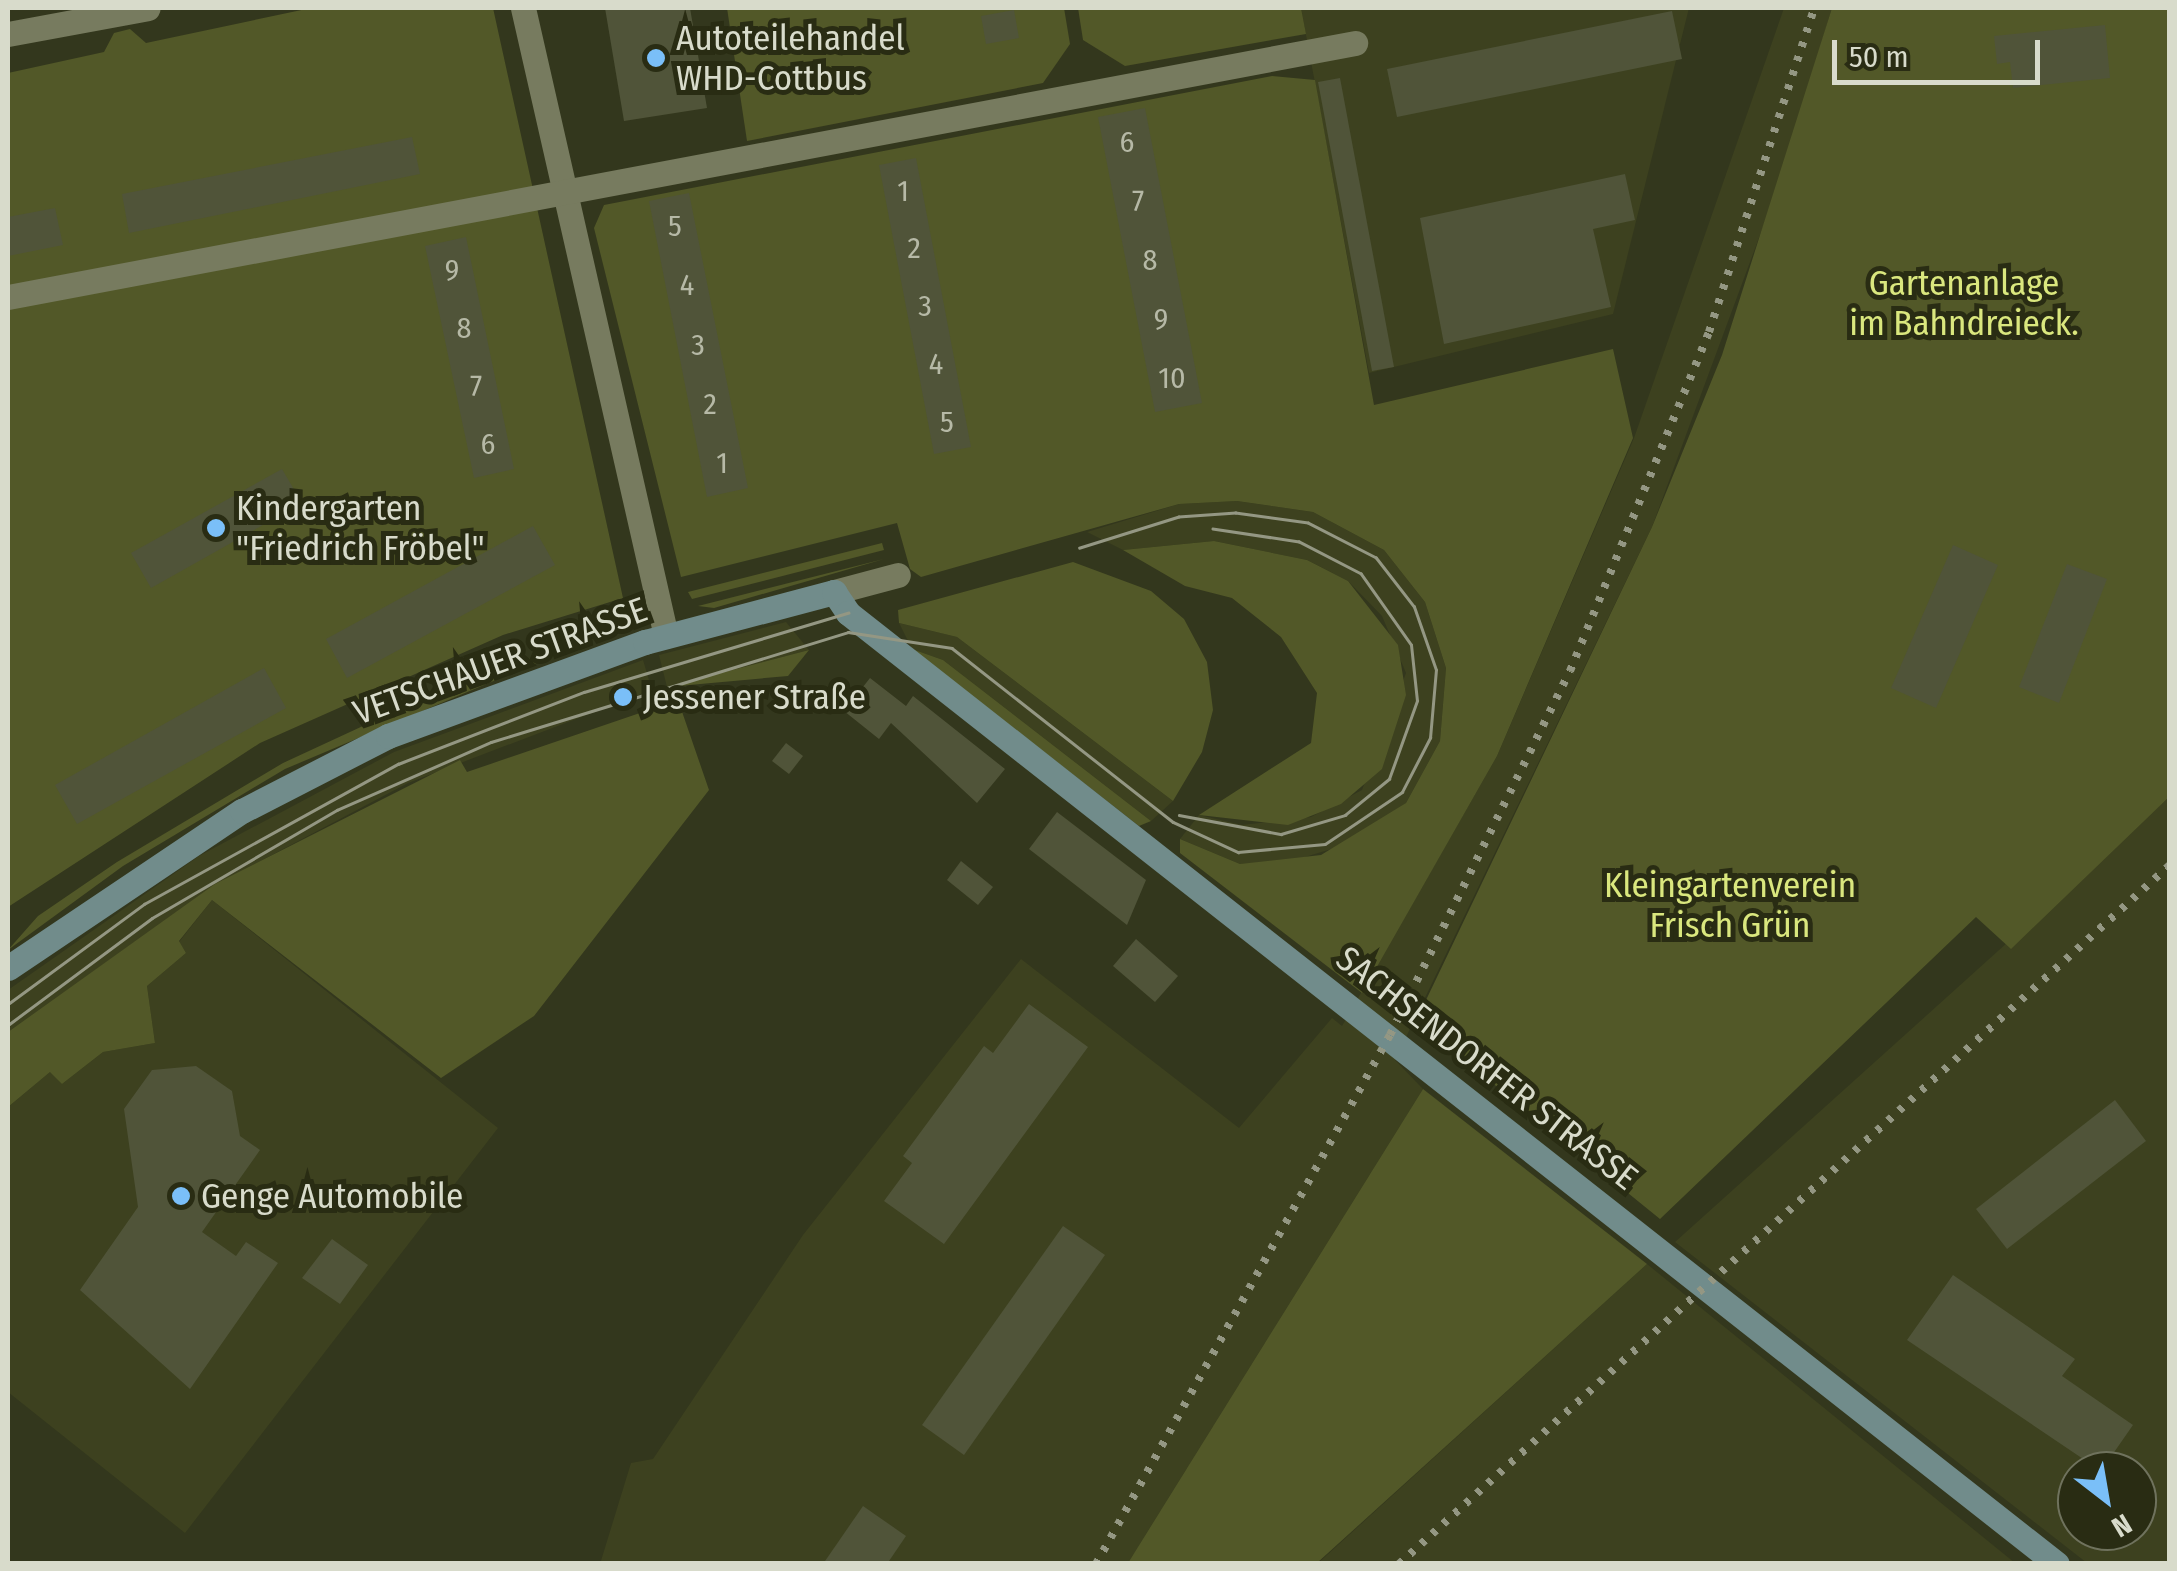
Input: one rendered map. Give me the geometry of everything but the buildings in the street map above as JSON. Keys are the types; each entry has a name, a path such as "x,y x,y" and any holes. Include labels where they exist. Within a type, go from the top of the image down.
{"street":[{"path":"8,34 148,8"},
{"path":"523,8 560,186 666,636"},
{"path":"8,297 560,186 1354,43"},
{"name":"VETSCHAUER STRASSE","path":"8,968 127,882 314,771 458,706 666,636 898,575"},
{"name":"SACHSENDORFER STRASSE","path":"834,592 871,632 2057,1564"}],"shaded area":[{"path":"1301,8 1689,8 1613,314 1369,373"},
{"path":"1784,8 1832,8 1780,181 1652,527 1395,1060 1423,1089 1128,1563 600,1564 631,1463 653,1459 803,1235 1021,959 1239,1128 1332,1018 1342,1026 1497,756 1634,438"},
{"path":"1237,501 1313,512 1384,550 1425,602 1446,668 1440,741 1406,803 1358,841 1285,863 1240,864 1180,839 1199,815 1242,825 1311,817 1362,790 1406,673 1382,616 1348,581 1307,560 1214,541 1123,550 1087,532 1179,504"},
{"path":"786,622 809,650 667,687 659,655"},
{"path":"899,623 957,637 1173,801 1151,821 943,660 912,649"},
{"path":"643,660 652,690 408,783 215,885 8,1032 8,990 199,856 394,752"},
{"path":"2169,797 2169,1563 2087,1563 2072,1551 2157,1551 2157,1451 2057,1451 2057,1540 1675,1242"},
{"path":"212,900 498,1128 185,1533 8,1392 8,1107 51,1071 62,1084 103,1052 155,1043 147,986 186,953 179,942"},
{"path":"1647,1264 2015,1563 1317,1564"}],"green space":[{"path":"311,8 493,8 623,598 503,635 260,743 8,907 8,73 104,52 114,33 130,29 146,43"},
{"path":"727,8 1064,8 1070,44 1043,83 747,141"},
{"path":"1078,8 1301,8 1306,34 1125,66 1083,40"},
{"path":"1832,8 2169,8 2169,797 2011,949 1976,917 1660,1219 1416,1021 1652,527 1722,355"},
{"path":"1272,76 1315,80 1374,405 1613,349 1633,438 1497,756 1362,993 1180,853 1180,839 1240,864 1321,855 1406,803 1440,741 1446,668 1425,602 1384,550 1313,512 1237,501 1179,504 921,577 910,569 897,523 681,577 594,228 604,205"},
{"path":"1214,541 1307,560 1348,581 1398,645 1406,695 1382,769 1341,804 1288,825 1199,815 1311,743 1317,693 1281,637 1232,598 1185,586 1123,550"},
{"path":"882,543 884,550 692,599 688,592"},
{"path":"884,559 714,608 698,606"},
{"path":"1073,562 1151,591 1184,619 1207,662 1213,710 1202,752 1173,801 957,637 899,623 898,610"},
{"path":"624,626 285,769 123,866 8,950 38,916 117,862 283,763 445,688"},
{"path":"912,649 943,660 1151,821 1139,826"},
{"path":"809,650 788,676 667,687"},
{"path":"678,700 709,790 534,1016 441,1078 212,900 179,941 186,953 147,986 155,1043 103,1052 62,1084 50,1072 8,1107 8,1032 215,884 460,760 467,772"},
{"path":"1423,1089 1647,1264 1317,1563 1128,1563"}],"tram line":[{"path":"8,1025 152,918 337,810 491,742 848,632 952,648 1173,822 1238,852 1325,844 1402,792 1430,738 1436,670 1414,607 1376,558 1308,523 1236,513 1179,517 1080,548"},
{"path":"1179,815 1281,834 1345,815 1389,779 1417,701 1411,645 1361,574 1299,542 1213,529"},
{"path":"8,1004 144,904 398,764 584,692 848,613"}],"railway":[{"path":"1096,1564 1390,1035 1570,671 1709,332 1814,8"},
{"path":"1399,1564 2170,865"}],"place":[{"name":"Autoteilehandel WHD-Cottbus","path":"656,58"},
{"name":"Kindergarten \"Friedrich Fröbel\"","path":"216,528"},
{"name":"Jessener Straße","path":"623,697"},
{"name":"Genge Automobile","path":"181,1196"}],"park label":[{"name":"Gartenanlage im Bahndreieck.","path":"1964,303"},
{"name":"Kleingartenverein Frisch Grün","path":"1730,905"}]}
